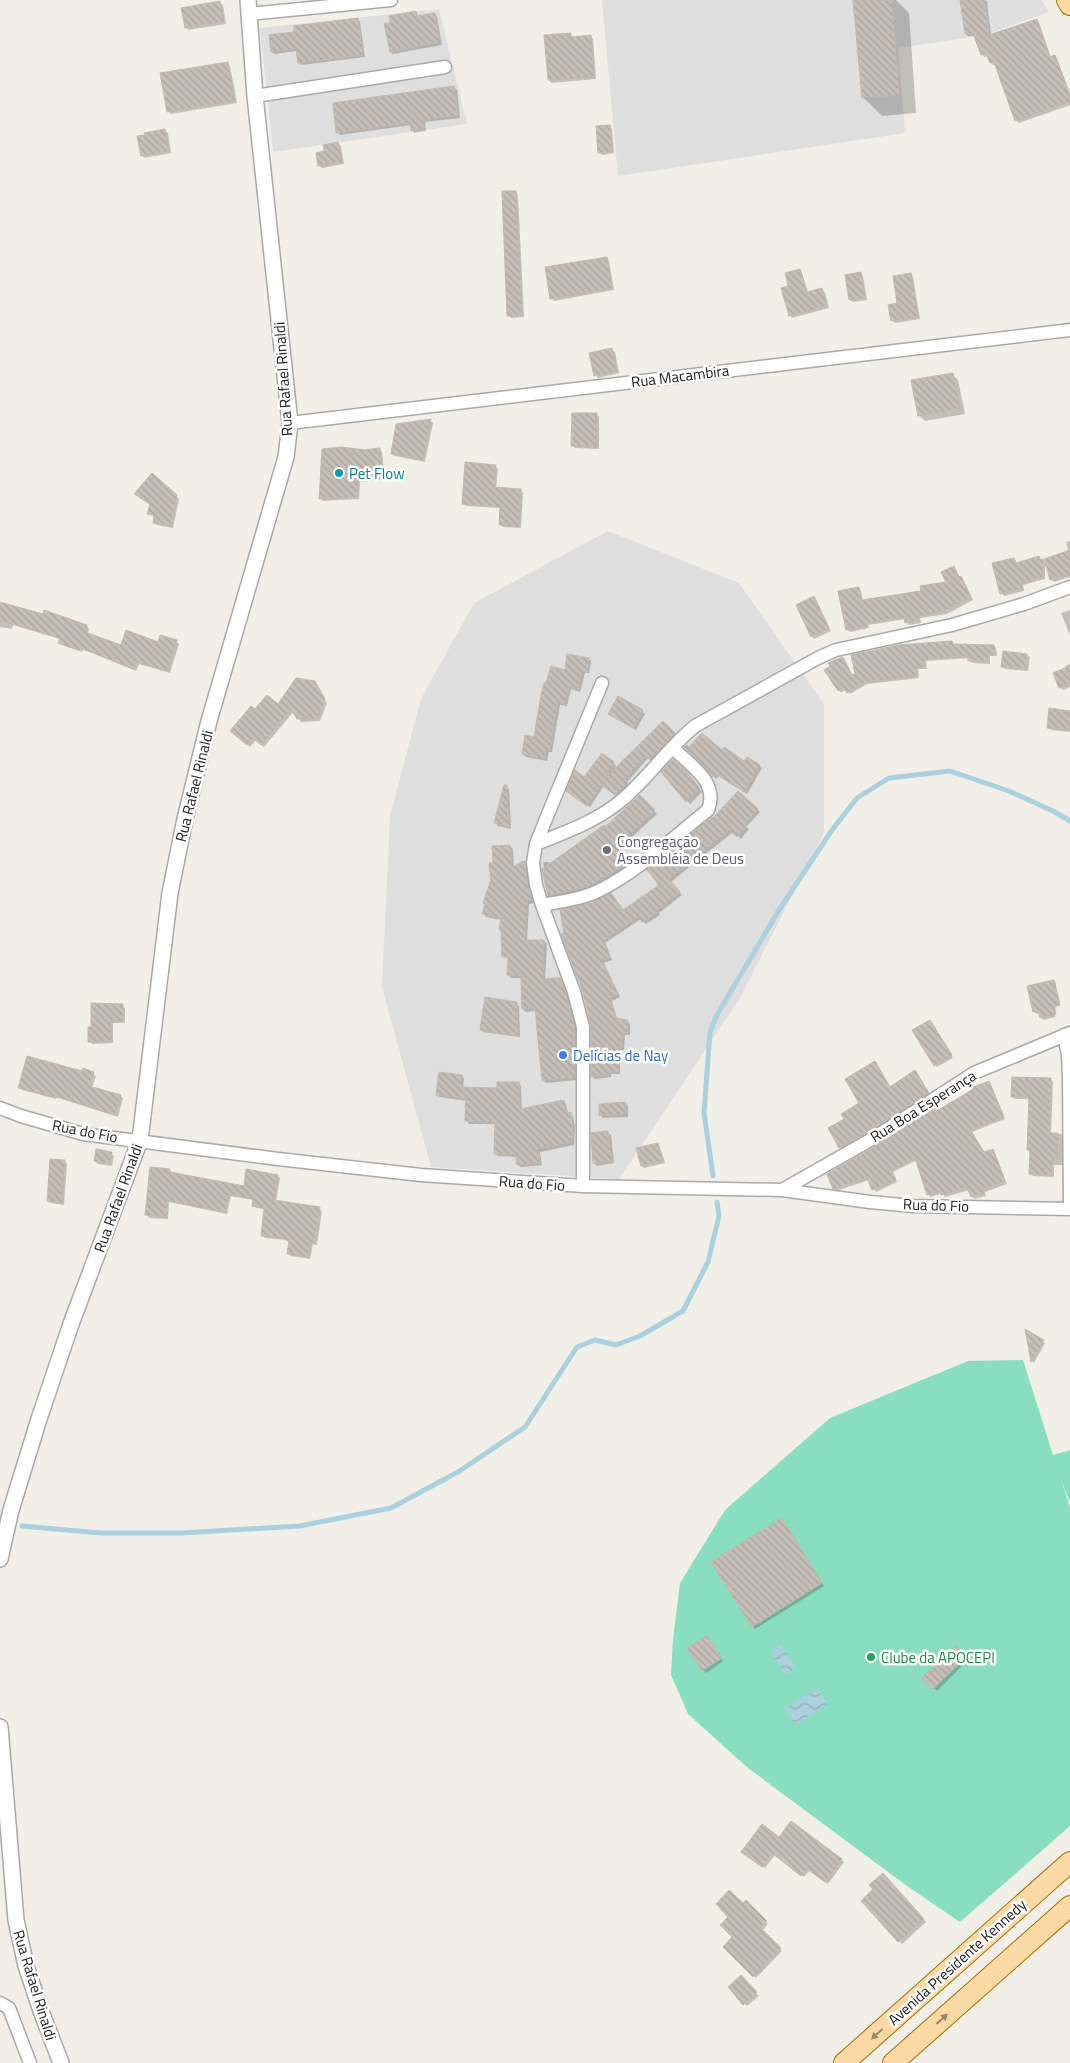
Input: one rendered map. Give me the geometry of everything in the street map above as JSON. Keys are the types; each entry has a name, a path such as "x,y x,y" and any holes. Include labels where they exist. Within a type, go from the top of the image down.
{"main road":[{"path":"1067,0 1070,5"},
{"name":"Avenida Presidente Kennedy","path":"844,2063 1070,1862"},
{"path":"893,2063 1070,1906"}],"street":[{"path":"249,7 391,0"},
{"name":"Rua Rafael Rinaldi","path":"0,1559 11,1510 39,1419 71,1324 140,1140 169,902 177,853 209,721 286,457 290,423 255,96 249,7"},
{"path":"255,96 445,68"},
{"name":"Rua Macambira","path":"290,423 1070,330"},
{"path":"536,844 602,815 622,800 673,748 682,736 695,726 818,658 856,645 952,624 1024,604 1070,587"},
{"path":"583,1186 583,1027 574,992 542,905 536,885 533,863 536,844 602,683"},
{"path":"542,905 602,890 642,862 708,810 711,793 708,784 673,748"},
{"path":"1067,1034 1070,1209"},
{"name":"Rua Boa Esperança","path":"782,1190 872,1139 974,1073 1067,1034"},
{"name":"Rua do Fio","path":"0,1108 83,1134 421,1175 583,1186 782,1190 913,1206 1070,1209"},
{"name":"Rua Rafael Rinaldi","path":"0,1727 16,1920 26,1966 41,2012 61,2063"},
{"path":"0,2003 9,2008 30,2063"}],"shaded area":[{"path":"602,0 1042,0 1049,12 986,35 898,48 905,133 618,176"},
{"path":"439,9 467,124 273,152 260,28"},
{"path":"608,531 739,583 824,704 824,833 740,998 619,1179 431,1167 382,987 390,816 421,699 474,603"}],"green space":[{"name":"Clube da APOCEPI","path":"1023,1360 1053,1455 1070,1450 1070,1503 1061,1479 1070,1508 1070,1826 960,1922 907,1886 748,1768 688,1714 671,1675 673,1639 680,1583 725,1510 830,1418 968,1361"}],"water":[{"path":"776,1646 782,1646 794,1666 794,1669 787,1674 784,1673 771,1654"},
{"path":"818,1688 828,1704 795,1725 785,1708"}],"building":[{"path":"853,0 892,0 899,95 862,98"},
{"path":"960,0 985,0 989,35 1037,19 1050,57 1055,55 1070,96 1070,101 1015,121 994,62 990,63 986,53 981,55 973,33 965,34"},
{"path":"220,1 224,21 185,28 181,8"},
{"path":"416,11 417,16 435,13 440,42 390,52 384,23 390,23 389,16"},
{"path":"358,18 363,55 298,63 296,49 271,52 269,35 294,32 294,26"},
{"path":"571,33 571,37 591,35 594,77 548,80 544,35"},
{"path":"228,62 235,101 167,112 160,73"},
{"path":"454,86 458,115 423,120 424,129 411,131 410,123 336,133 333,103"},
{"path":"610,125 613,151 598,153 596,126"},
{"path":"165,129 169,151 141,156 137,136"},
{"path":"338,142 342,162 318,166 316,153 324,151 323,145"},
{"path":"502,191 516,191 522,315 507,316"},
{"path":"607,257 612,288 550,299 545,267"},
{"path":"800,269 807,292 822,288 827,305 789,316 781,288 788,286 785,273"},
{"path":"861,272 865,298 849,300 845,275"},
{"path":"911,273 918,317 891,321 888,305 897,303 893,276"},
{"path":"612,348 617,371 594,376 589,353"},
{"path":"953,373 960,408 918,416 911,380"},
{"path":"572,413 597,413 597,447 571,446"},
{"path":"431,419 423,460 391,454 396,424"},
{"name":"Pet Flow","path":"341,447 365,450 380,448 383,478 358,480 357,497 319,499 322,449"},
{"path":"465,462 496,465 494,487 521,489 519,526 499,525 500,507 462,504"},
{"path":"152,473 177,495 171,526 153,523 154,515 147,514 150,504 134,494"},
{"path":"1070,550 1070,574 1050,580 1044,559"},
{"path":"1039,556 1040,560 1043,559 1043,577 1021,583 1022,588 1000,594 992,563 1014,558 1016,563"},
{"path":"954,566 971,597 945,611 918,616 919,620 905,623 904,617 867,623 867,626 846,630 838,591 859,587 862,600 921,591 920,586 946,582 941,572"},
{"path":"814,596 829,628 811,637 796,605"},
{"path":"0,602 43,614 44,610 87,625 85,632 121,645 126,630 158,642 160,635 177,640 168,671 136,662 134,669 80,648 79,650 58,643 60,638 0,620"},
{"path":"952,641 953,644 994,645 995,654 988,654 987,661 968,661 968,656 924,659 925,667 916,667 917,676 864,682 847,693 843,687 838,691 824,670 830,666 828,663 843,657 852,675 855,674 851,655 899,645"},
{"path":"1003,651 1027,654 1026,669 1001,667"},
{"path":"567,654 589,658 587,672 582,671 578,690 569,687 565,704 557,703 550,751 546,750 545,759 522,754 525,735 534,737 541,695 551,666 565,670"},
{"path":"1070,666 1070,684 1059,688 1053,673"},
{"path":"296,678 315,681 325,699 318,719 297,719 291,709 261,745 253,738 247,745 230,731 251,706 255,709 267,695 278,704"},
{"path":"618,696 643,710 633,728 608,714"},
{"path":"1049,708 1070,711 1070,730 1047,728"},
{"path":"663,721 675,733 650,760 646,756 625,779 628,783 615,795 601,785 587,806 566,791 575,770 584,777 602,753 614,762 605,778"},
{"path":"702,733 722,750 724,747 744,761 747,757 760,765 744,792 716,774 712,777 701,763 684,747 687,745 689,747"},
{"path":"673,759 689,774 700,789 686,802 661,772"},
{"path":"504,785 507,785 509,827 494,823"},
{"path":"738,791 758,809 745,824 747,826 737,837 729,830 669,879 680,892 657,910 658,912 642,922 638,917 604,940 610,957 602,960 618,994 610,998 616,1018 628,1020 627,1033 623,1033 622,1048 618,1047 618,1072 609,1072 609,1075 591,1077 591,1025 582,989 561,934 564,933 560,910 590,903 611,893 623,910 659,885 647,870 713,818"},
{"path":"640,795 655,810 618,845 629,862 592,885 548,896 542,869 604,825 605,827"},
{"path":"510,845 512,868 525,861 532,900 527,901 525,940 544,940 543,979 560,978 566,994 575,1028 575,1078 542,1080 535,1008 522,1009 521,976 507,975 508,957 502,957 501,930 499,929 501,918 482,914 485,904 483,903 491,880 489,863 493,863 492,846"},
{"path":"1054,980 1060,1005 1054,1007 1056,1014 1040,1018 1038,1011 1033,1012 1027,986"},
{"path":"485,997 517,1002 518,1036 480,1030"},
{"path":"91,1003 123,1004 123,1021 111,1021 111,1041 88,1042 88,1027 91,1027"},
{"path":"930,1020 952,1055 934,1066 912,1030"},
{"path":"27,1056 82,1071 83,1068 94,1072 89,1086 121,1095 115,1115 54,1096 18,1088"},
{"path":"875,1061 890,1087 915,1070 929,1093 839,1148 828,1128 844,1119 841,1114 859,1103 845,1079"},
{"path":"439,1072 462,1075 461,1087 497,1088 497,1082 519,1082 520,1109 564,1100 567,1113 571,1112 573,1124 572,1142 538,1149 540,1163 517,1165 516,1155 494,1154 495,1122 465,1121 466,1099 436,1095"},
{"path":"1012,1077 1051,1078 1049,1133 1058,1133 1057,1159 1052,1159 1052,1175 1029,1174 1030,1150 1027,1150 1029,1097 1011,1097"},
{"path":"989,1081 1004,1117 970,1130 984,1152 993,1149 1005,1181 983,1189 984,1193 971,1197 967,1187 941,1195 940,1191 927,1195 915,1158 891,1170 896,1180 872,1190 867,1178 833,1189 827,1174 876,1146 938,1106 940,1109 972,1090 971,1088"},
{"path":"625,1102 626,1114 599,1116 599,1104"},
{"path":"608,1131 612,1161 593,1163 591,1133"},
{"path":"658,1143 663,1161 641,1166 636,1148"},
{"path":"96,1149 112,1152 110,1164 94,1161"},
{"path":"50,1159 65,1160 62,1203 47,1201"},
{"path":"150,1167 170,1169 170,1172 244,1186 246,1169 278,1175 274,1200 320,1207 315,1243 310,1242 308,1257 287,1254 289,1241 286,1239 261,1236 264,1208 252,1206 253,1199 228,1195 225,1212 167,1200 166,1217 145,1215"},
{"path":"1025,1329 1044,1340 1031,1362"},
{"path":"782,1518 822,1583 752,1627 711,1562"},
{"path":"707,1636 722,1658 702,1671 687,1648"},
{"path":"956,1646 966,1657 933,1689 922,1678"},
{"path":"791,1821 842,1859 825,1882 807,1869 801,1876 772,1853 762,1867 741,1852 762,1824 779,1837"},
{"path":"883,1873 924,1919 898,1942 861,1901 873,1889 869,1885"},
{"path":"729,1890 743,1903 746,1900 767,1921 760,1927 781,1948 753,1977 723,1947 732,1937 720,1925 728,1917 716,1904"},
{"path":"741,1975 757,1992 743,2005 728,1987"}],"waterway":[{"path":"713,1176 704,1113 710,1032 717,1015 779,910 832,830 857,798 889,778 950,771 1009,791 1070,821"},
{"path":"22,1526 100,1533 181,1533 300,1526 391,1508 458,1472 525,1427 577,1347 595,1340 616,1345 640,1336 683,1311 708,1262 719,1216 717,1202"}],"place":[{"name":"Pet Flow","path":"339,473"},
{"name":"Congregação Assembléia de Deus","path":"607,850"},
{"name":"Delícias de Nay","path":"563,1055"},
{"name":"Clube da APOCEPI","path":"871,1657"}]}
